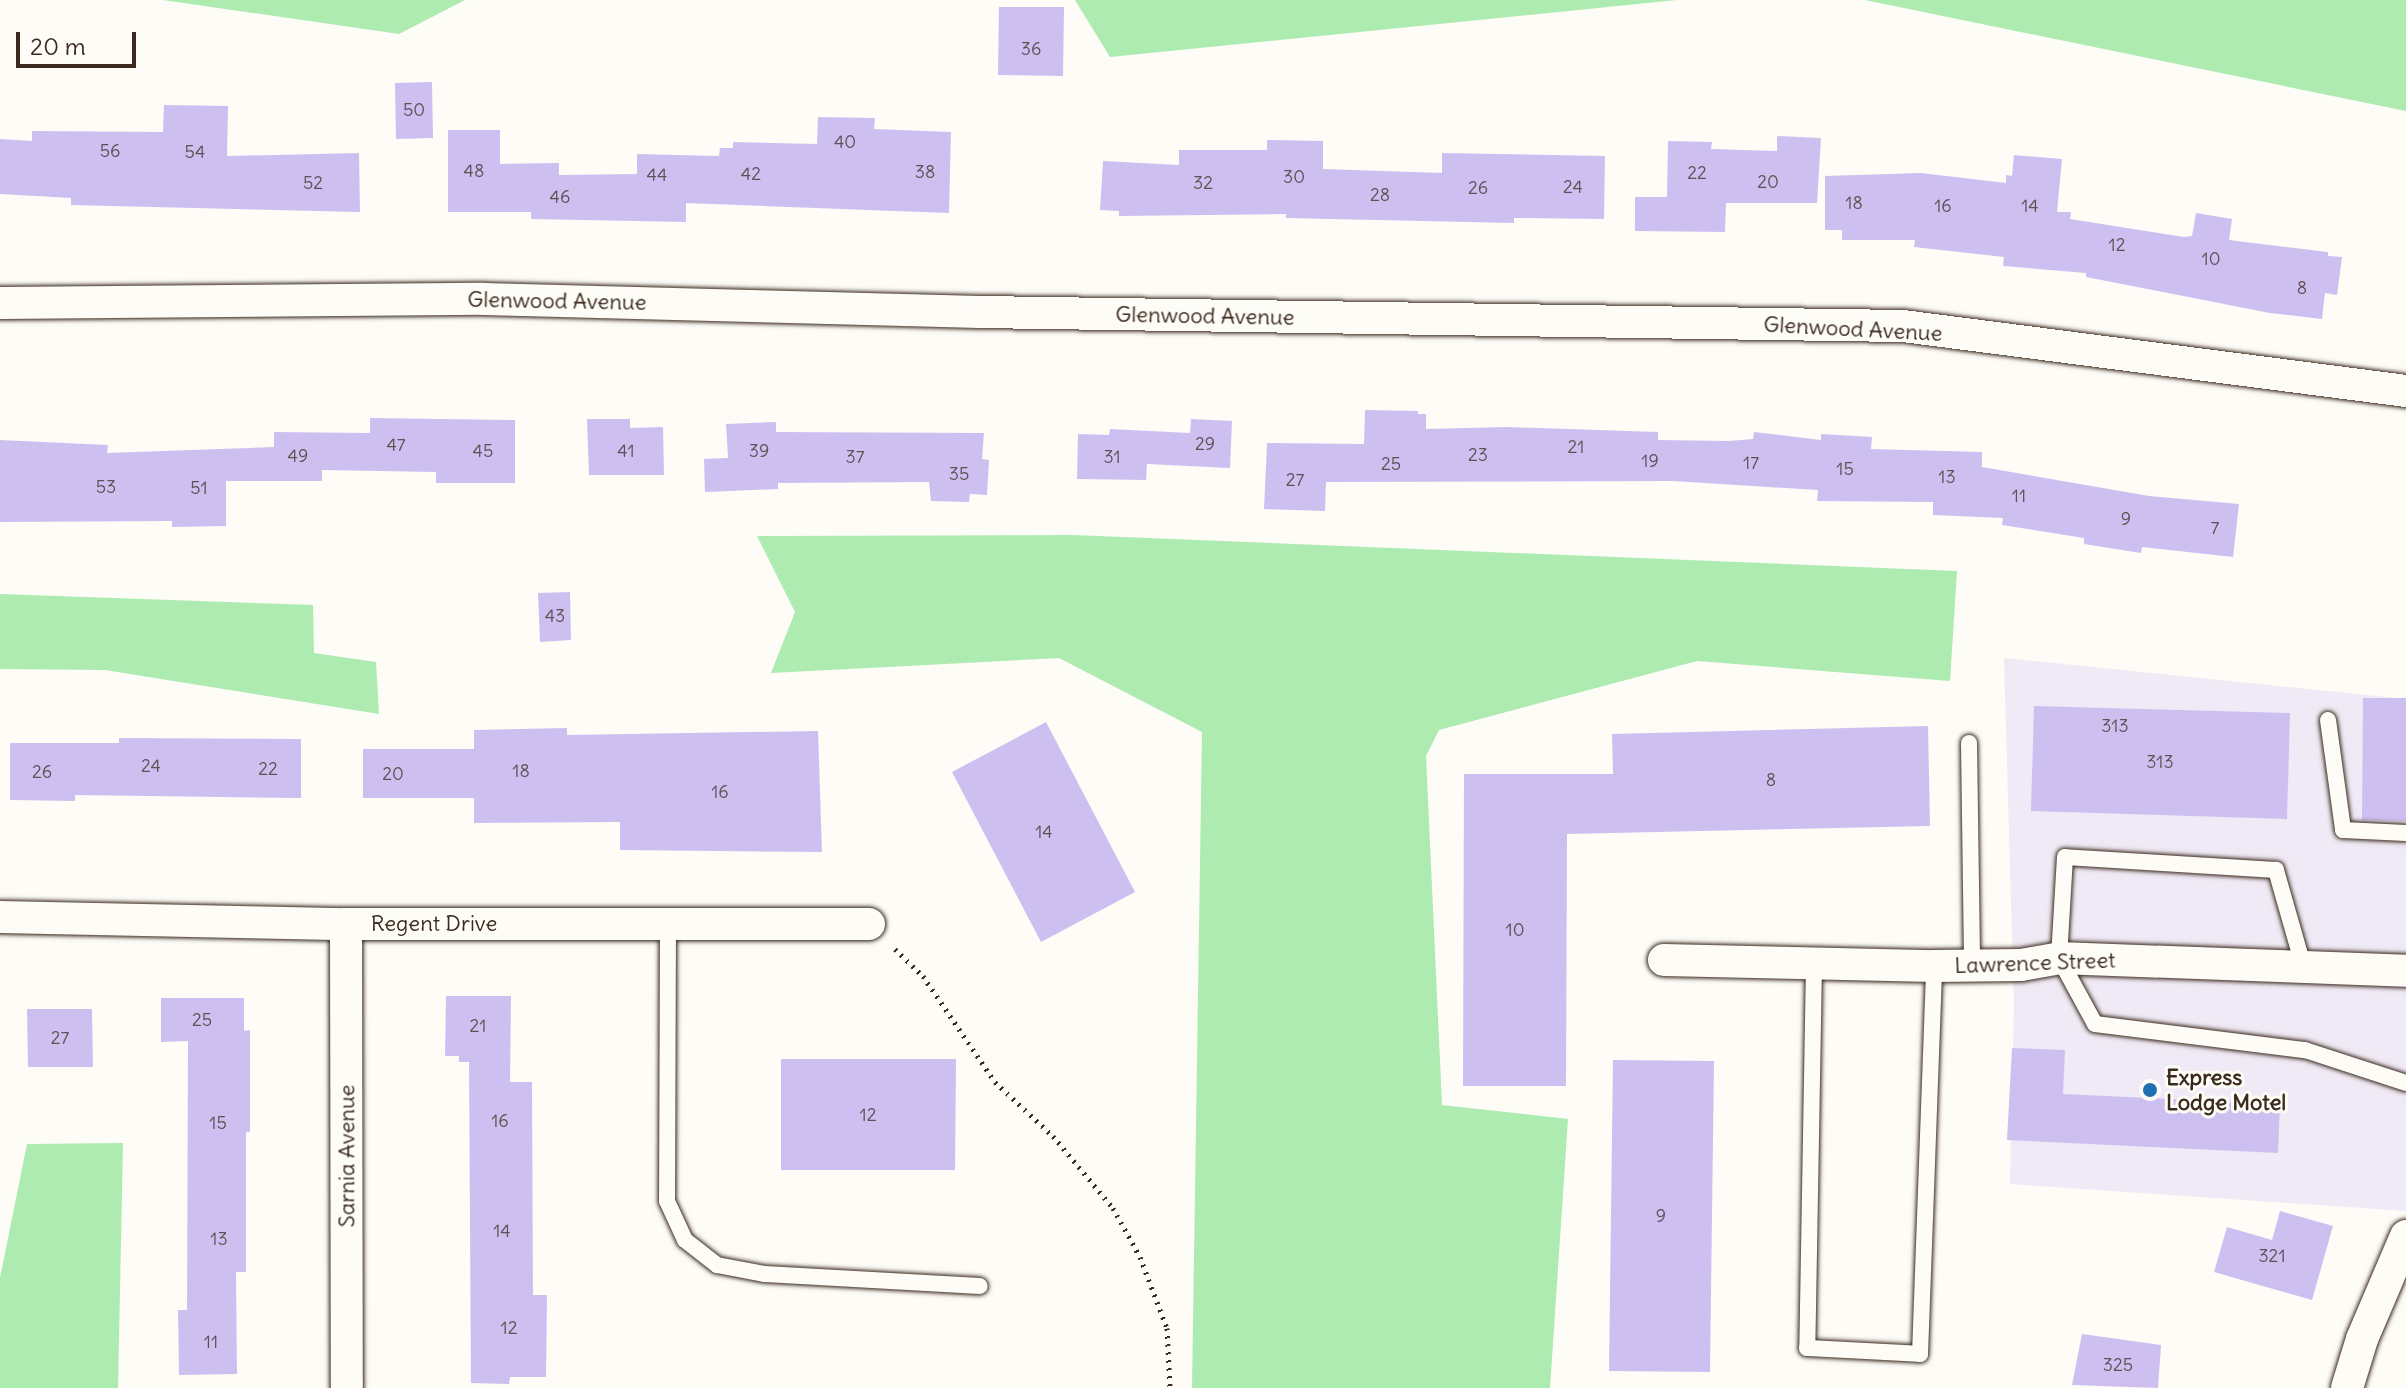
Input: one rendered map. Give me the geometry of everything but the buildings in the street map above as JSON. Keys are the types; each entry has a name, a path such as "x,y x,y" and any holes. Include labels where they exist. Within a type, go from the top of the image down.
{"street":[{"name":"Glenwood Avenue","path":"0,303 483,299 980,312 1903,326 2406,391"},
{"name":"Regent Drive","path":"0,917 346,924 869,924"},
{"name":"Sarnia Avenue","path":"346,924 347,1388"},
{"name":"Lawrence Street","path":"1664,960 1934,966 2021,965 2059,958 2406,971"},
{"path":"2347,1388 2362,1339 2406,1236"}],"lane":[{"path":"2328,720 2343,830 2406,833"},
{"path":"1969,743 1972,965"},
{"path":"2303,965 2276,870 2065,857 2059,958 2095,1024 2305,1050 2406,1083"},
{"path":"668,924 667,1201 685,1240 717,1265 765,1274 980,1286"},
{"path":"1814,964 1807,1348 1920,1354 1934,966"}],"path":[{"path":"869,924 923,976 995,1082 1071,1156 1113,1208 1140,1257 1167,1328 1170,1388"}],"shaded area":[{"path":"2004,658 2406,699 2406,1211 2010,1184 2014,1004"}],"green space":[{"path":"163,0 465,0 399,34"},
{"path":"1075,0 1677,0 1110,57"},
{"path":"1865,0 2406,0 2406,111"},
{"path":"1073,535 1957,571 1950,681 1697,661 1439,730 1426,756 1442,1105 1568,1119 1550,1388 1192,1388 1202,732 1059,658 771,673 795,612 757,536"},
{"path":"0,594 313,605 314,653 376,662 379,714 105,670 0,669"},
{"path":"123,1143 118,1388 0,1388 0,1278 27,1144"}],"place":[{"name":"Express Lodge Motel","path":"2150,1090"}]}
